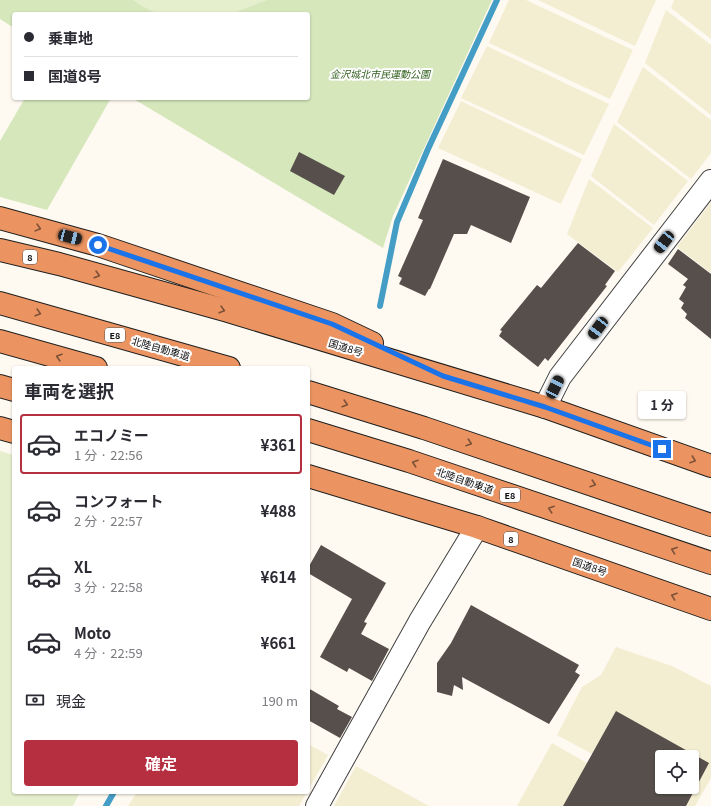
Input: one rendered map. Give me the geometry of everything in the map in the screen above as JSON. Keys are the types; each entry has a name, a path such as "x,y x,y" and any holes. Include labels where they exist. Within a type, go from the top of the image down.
{"highway":[{"path":"0,218 98,245 332,324 443,376"},
{"name":"国道8号","path":"0,250 59,264 228,311 443,376 545,407 711,466"},
{"name":"北陸自動車道","path":"0,302 222,366"},
{"path":"0,341 89,366"},
{"path":"0,386 12,389"},
{"path":"310,393 424,428 711,525"},
{"path":"0,428 12,431"},
{"name":"北陸自動車道","path":"310,431 409,461 711,563"},
{"name":"国道8号","path":"310,477 477,527 711,608"},
{"path":"310,492 477,527"}],"street":[{"path":"545,407 560,378 711,180"},
{"path":"317,806 420,621 477,527"}],"shaded area":[{"path":"509,0 526,0 633,50 610,99 489,43"},
{"path":"538,0 656,0 635,46"},
{"path":"674,0 711,0 711,39 671,8"},
{"path":"666,10 711,45 711,115 645,63"},
{"path":"487,46 609,104 584,155 461,98"},
{"path":"643,67 711,120 711,153 691,179 617,122"},
{"path":"461,101 582,159 561,204 438,148"},
{"path":"614,124 688,181 654,225 591,176"},
{"path":"589,179 653,228 618,272 567,234"},
{"path":"711,202 711,273 677,247"},
{"path":"616,647 672,666 711,686 711,778 695,806 688,806 666,794 699,794 699,750 655,750 655,788 557,735 582,687 601,675"},
{"path":"552,743 662,806 517,806"},
{"path":"310,745 328,755 310,786"},
{"path":"356,766 429,806 334,806"},
{"path":"136,794 306,794 299,806 128,806"}],"green space":[{"name":"金沢城北市民運動公園","path":"0,0 492,0 393,216 383,248 135,100 310,100 310,12 12,12 12,27 0,19"},
{"path":"133,0 267,0 236,12 154,12"},
{"path":"24,100 110,100 47,210 0,197 0,141"},
{"path":"0,451 12,454 12,794 79,794 73,806 0,806"}],"building":[{"path":"299,152 345,176 334,195 290,171"},
{"path":"443,159 530,197 511,243 471,225 467,234 454,234 430,289 425,296 399,284 402,278 398,276 423,220 418,218"},
{"path":"578,243 615,271 605,285 607,286 548,361 545,358 538,367 499,336 502,331 500,330 537,285 541,288"},
{"path":"678,249 711,274 711,339 685,318 687,314 681,308 684,303 679,299 686,287 683,285 688,279 668,264"},
{"path":"321,545 386,583 364,622 367,623 361,634 389,649 372,681 349,668 347,672 320,657 352,599 310,574 310,564"},
{"path":"471,605 579,665 575,672 580,675 549,724 462,677 463,690 454,685 452,696 437,692 437,663 451,643"},
{"path":"310,689 339,706 337,709 352,717 340,738 310,721"},
{"path":"616,711 686,750 655,750 655,794 692,794 686,806 563,806"},
{"path":"699,757 709,763 699,782"}],"waterway":[{"path":"380,306 397,222 428,149 497,0"},
{"path":"106,806 113,794"}],"route":[{"path":"98,245 332,324 443,376 545,407 662,449"}]}
